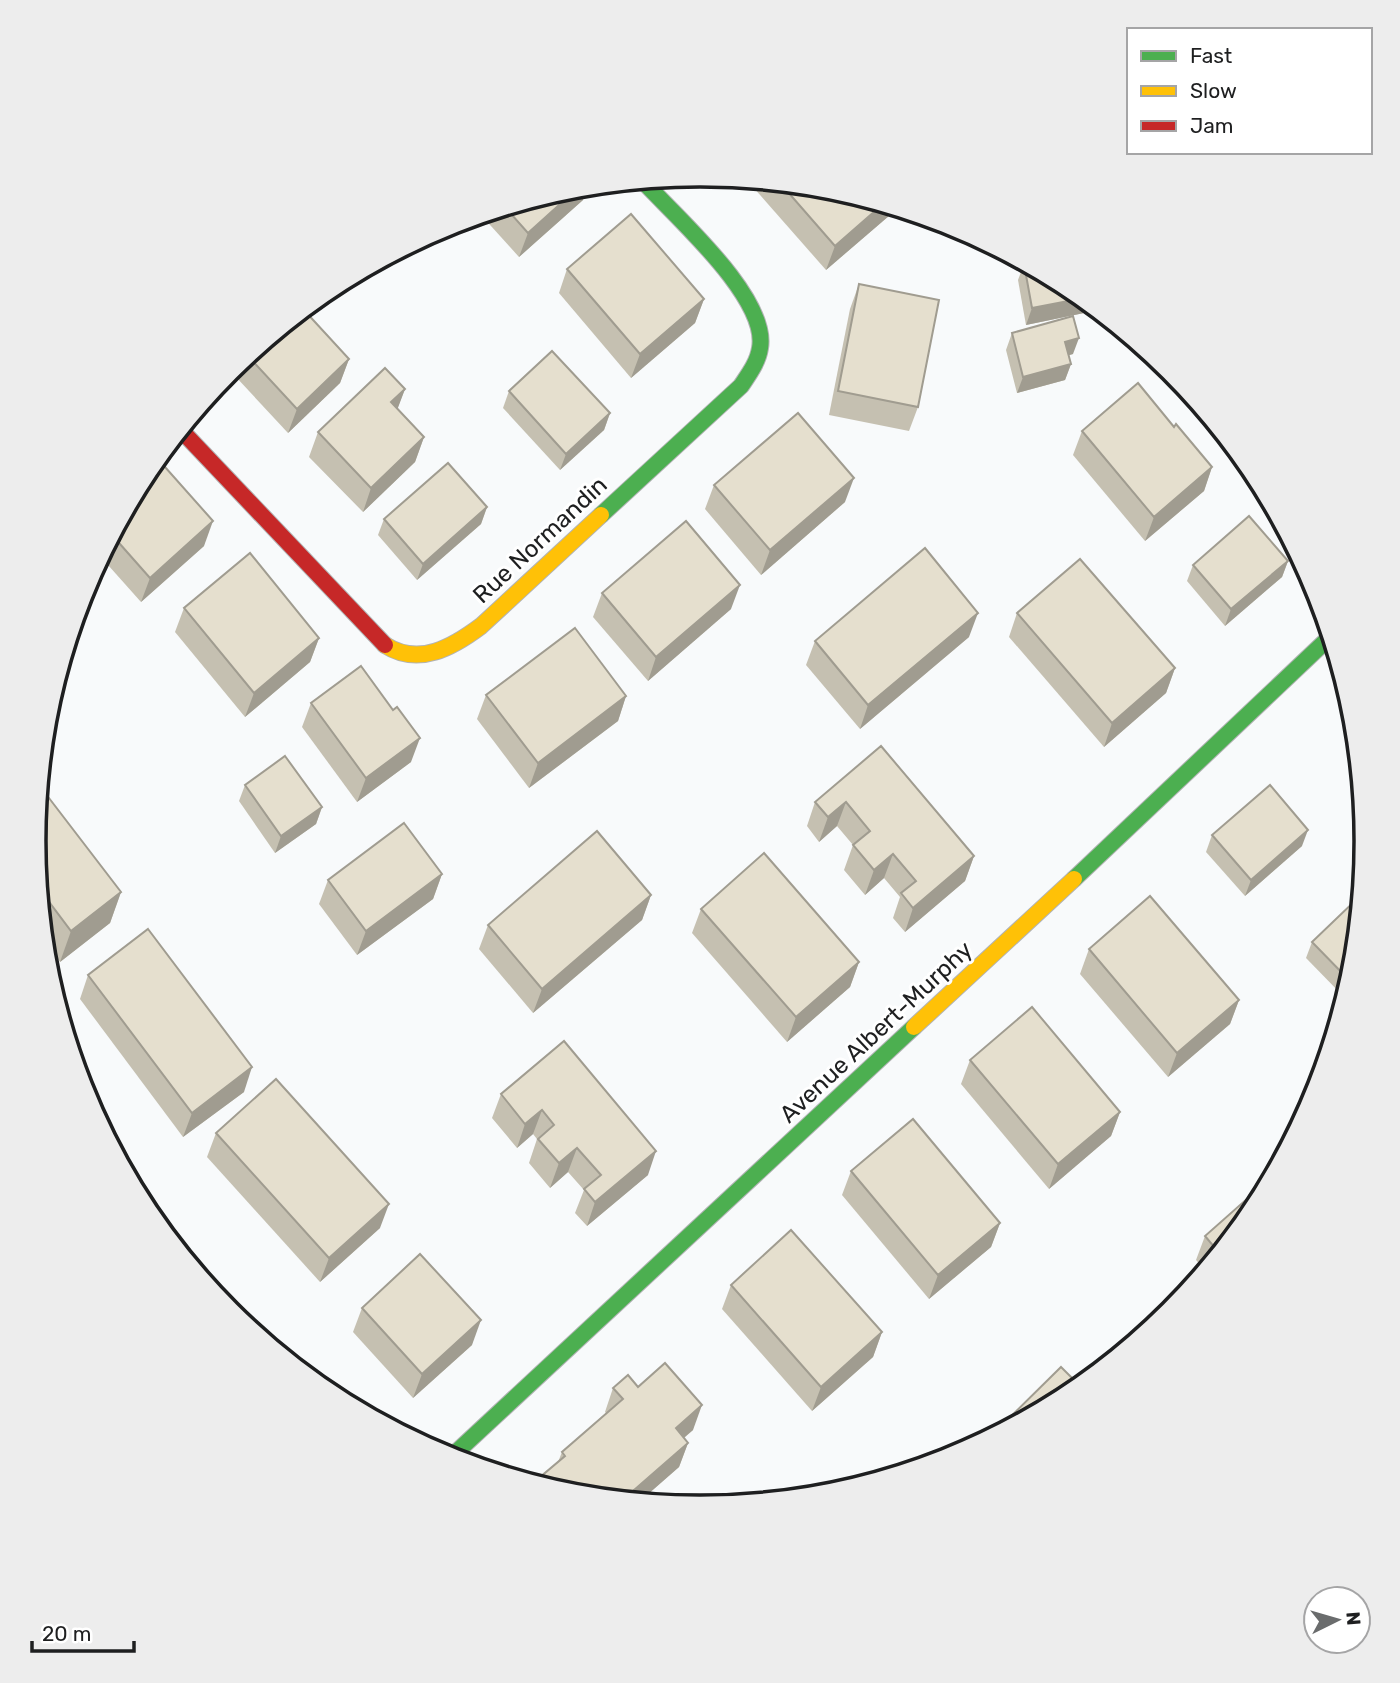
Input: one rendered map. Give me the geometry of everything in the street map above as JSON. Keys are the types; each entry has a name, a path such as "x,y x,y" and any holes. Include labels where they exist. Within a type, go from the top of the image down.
{"street":[{"name":"Rue Normandin","path":"187,436 387,647 413,656 452,648 481,626 726,400 756,366 760,331 749,299 650,189"},
{"name":"Avenue Albert-Murphy","path":"459,1449 1324,643"}],"building":[{"path":"789,194 875,211 835,246"},
{"path":"562,202 528,233 512,215"},
{"path":"631,214 704,299 640,354 567,269"},
{"path":"1026,274 1069,301 1032,308"},
{"path":"859,284 939,300 918,407 838,391"},
{"path":"310,316 349,359 297,409 254,363"},
{"path":"1073,316 1079,338 1065,342 1071,364 1023,377 1012,333"},
{"path":"552,351 610,413 566,454 509,391"},
{"path":"385,368 405,389 391,402 424,437 371,488 318,432"},
{"path":"1138,383 1212,467 1154,517 1082,431"},
{"path":"798,413 854,478 770,550 714,485"},
{"path":"448,463 487,507 423,564 384,519"},
{"path":"164,466 213,521 150,578 118,542"},
{"path":"1249,516 1288,561 1231,609 1193,565"},
{"path":"686,521 740,585 656,657 602,593"},
{"path":"925,548 978,613 868,705 815,641"},
{"path":"250,553 319,638 254,693 184,608"},
{"path":"1080,559 1175,668 1112,723 1017,613"},
{"path":"575,628 626,696 538,763 486,695"},
{"path":"361,666 393,710 397,707 420,738 366,778 311,703"},
{"path":"881,746 974,856 913,908 901,893 916,881 893,854 874,870 853,845 870,831 846,802 828,817 815,802"},
{"path":"285,756 322,807 281,836 245,785"},
{"path":"1270,785 1308,830 1251,880 1212,835"},
{"path":"47,796 121,892 71,931 49,901"},
{"path":"404,823 442,874 366,931 328,880"},
{"path":"597,831 651,895 542,989 488,925"},
{"path":"764,853 859,962 796,1017 701,909"},
{"path":"1150,896 1239,1000 1177,1053 1089,949"},
{"path":"1351,904 1341,972 1312,942"},
{"path":"148,929 252,1067 192,1113 88,975"},
{"path":"1032,1007 1120,1112 1058,1164 970,1060"},
{"path":"564,1041 656,1151 595,1202 584,1189 601,1175 577,1148 559,1163 538,1139 554,1125 542,1110 525,1124 501,1094"},
{"path":"276,1079 389,1204 329,1258 216,1133"},
{"path":"913,1119 1000,1223 938,1275 851,1171"},
{"path":"1249,1197 1214,1246 1205,1236"},
{"path":"791,1230 882,1332 821,1387 731,1285"},
{"path":"420,1254 481,1320 422,1374 362,1308"},
{"path":"665,1363 702,1405 676,1428 688,1443 632,1492 541,1476 565,1456 562,1452 623,1399 613,1388 628,1375 638,1387"},
{"path":"1061,1367 1073,1379 1064,1386 1010,1417"}],"traffic: fast":[{"path":"601,515 741,386 755,363 760,348 759,328 750,306 735,282 717,259 650,189"},
{"path":"1074,879 1324,643"},
{"path":"459,1449 914,1027"}],"traffic: slow":[{"path":"385,645 410,654 423,654 435,652 459,641 481,626 601,515"},
{"path":"914,1027 1074,879"}],"traffic: jam":[{"path":"187,436 385,645"}]}
